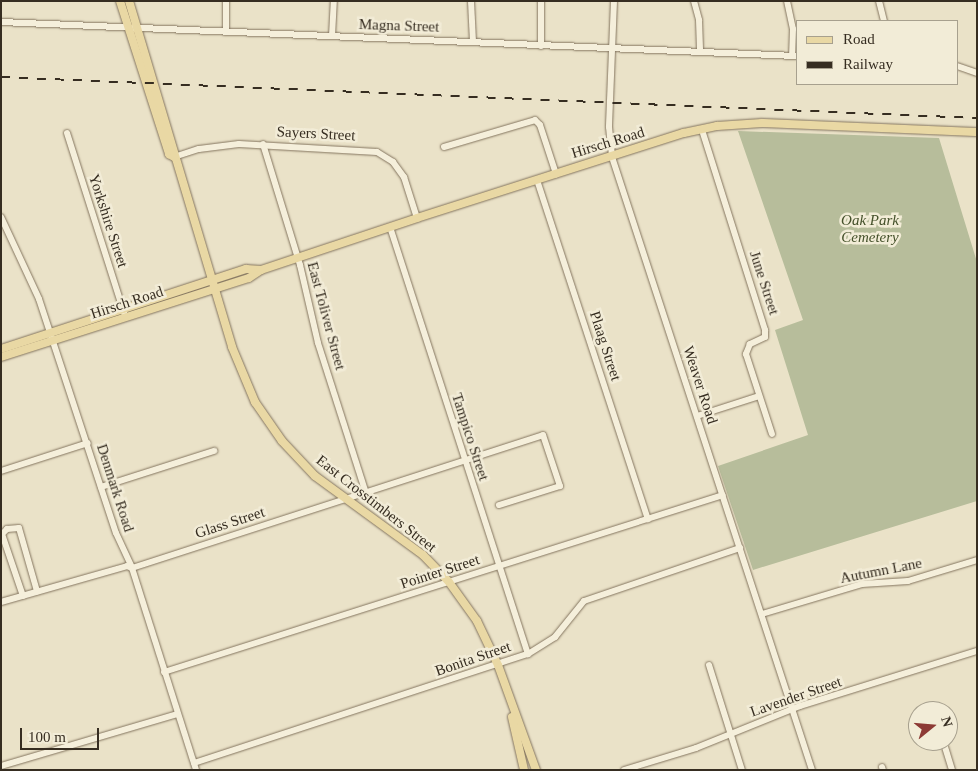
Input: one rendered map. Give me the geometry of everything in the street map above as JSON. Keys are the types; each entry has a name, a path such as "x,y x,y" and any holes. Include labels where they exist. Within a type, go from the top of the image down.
{"main road":[{"name":"East Crosstimbers Street","path":"120,1 169,154 174,157"},
{"name":"East Crosstimbers Street","path":"129,1 213,285 244,379 255,402 282,441 315,476 423,555 449,582 477,621 498,665 524,770"},
{"name":"Hirsch Road","path":"1,358 53,341 124,314 213,285 246,269 260,270 417,218 702,130 782,123 977,132"},
{"name":"Hirsch Road","path":"1,348 49,333 124,314"},
{"name":"East Crosstimbers Street","path":"508,700 536,770"}],"street":[{"path":"226,1 226,32"},
{"path":"332,36 334,1"},
{"path":"471,1 473,42"},
{"path":"541,1 541,46"},
{"name":"Weaver Road","path":"614,1 609,127 612,157 812,770"},
{"path":"694,1 699,20 700,52"},
{"path":"787,1 793,29 795,56"},
{"path":"879,1 884,20"},
{"name":"Magna Street","path":"1,22 795,56"},
{"path":"958,66 977,73"},
{"path":"444,147 535,120 540,125 556,174"},
{"name":"June Street","path":"702,130 765,330 765,337 746,350 772,434"},
{"name":"Yorkshire Street","path":"67,133 124,314"},
{"name":"Sayers Street","path":"174,157 222,145 263,144 367,150 386,156 404,176 417,218"},
{"name":"East Toliver Street","path":"263,144 298,258 318,343 366,493"},
{"name":"Plaag Street","path":"537,180 648,519"},
{"name":"Denmark Road","path":"1,217 38,299 53,341 116,533 132,568 195,766"},
{"name":"Tampico Street","path":"390,227 528,654"},
{"path":"697,416 759,396"},
{"name":"Glass Street","path":"1,602 127,566 132,568 544,435 560,486 499,505"},
{"path":"1,471 88,444"},
{"path":"101,487 214,451"},
{"name":"Pointer Street","path":"164,672 723,495"},
{"path":"23,596 2,534 6,529 19,528 37,591"},
{"name":"Bonita Street","path":"195,766 528,654 554,637 584,601 740,548"},
{"name":"Autumn Lane","path":"762,614 862,584 908,581 977,560"},
{"name":"Lavender Street","path":"624,770 731,734 793,709 977,652"},
{"path":"709,665 742,770"},
{"path":"1,766 178,714"},
{"path":"946,751 952,770"}],"green space":[{"name":"Oak Park Cemetery","path":"738,131 939,138 977,262 977,501 753,570 718,466 808,435 775,330 803,320"}],"railway":[{"path":"1,77 977,118"}]}
